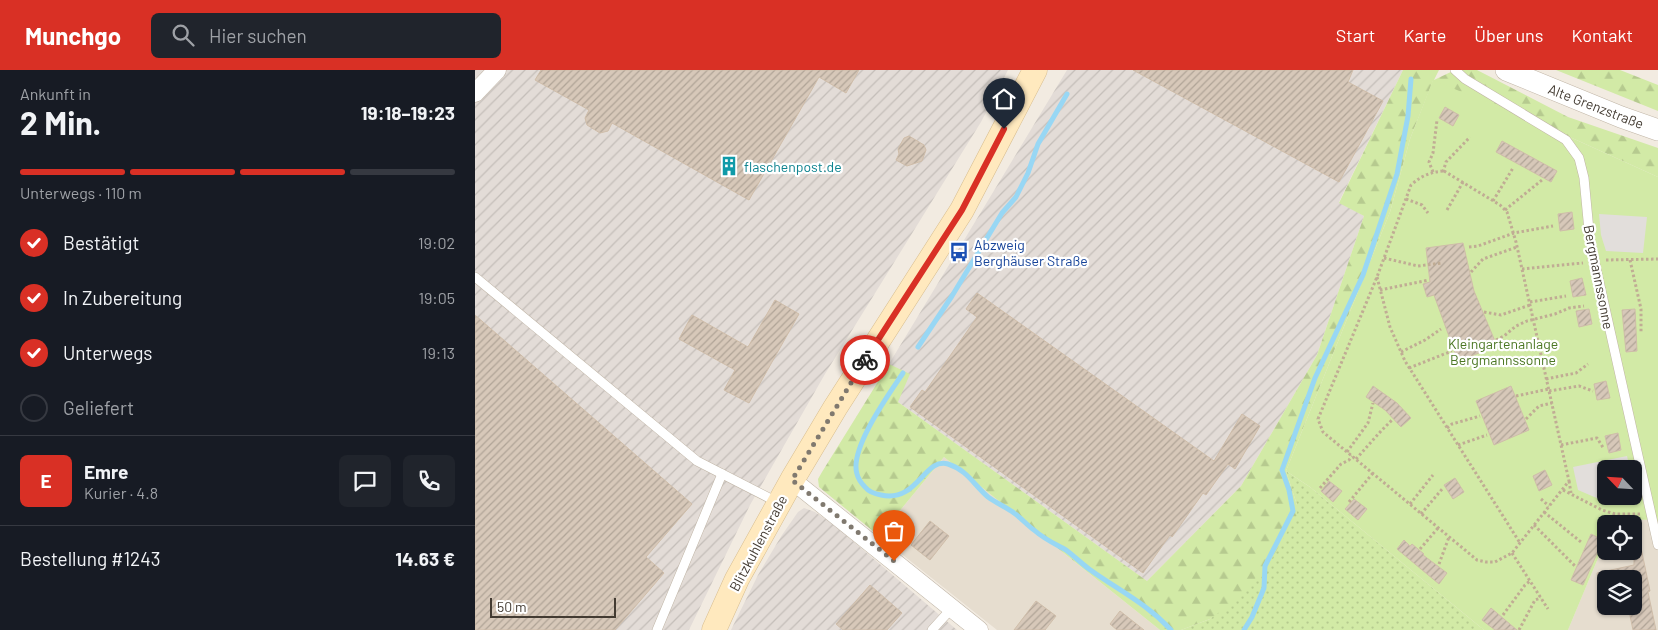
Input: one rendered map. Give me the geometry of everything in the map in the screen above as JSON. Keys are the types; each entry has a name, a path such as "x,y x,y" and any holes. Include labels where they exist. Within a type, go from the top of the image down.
{"main road":[{"name":"Blitzkuhlenstraße","path":"714,630 737,579 792,480 835,408 962,210 1035,70"}],"street":[{"path":"475,93 497,70"},
{"name":"Alte Grenzstraße","path":"1506,70 1658,130"},
{"path":"792,480 979,630"}],"lane":[{"name":"Bergmannssonne","path":"1455,70 1465,79 1566,140 1579,158 1584,178 1590,240 1658,545"},
{"path":"475,278 697,461 780,503"},
{"path":"657,630 722,474"},
{"path":"932,630 952,608"}],"path":[{"path":"1433,172 1429,162 1433,153 1437,120"},
{"path":"1443,172 1446,162 1469,137"},
{"path":"1493,201 1513,168"},
{"path":"1569,481 1512,553 1495,562 1486,562 1477,560 1323,432 1318,419 1377,277 1411,185 1419,178 1433,172 1443,172 1463,182 1505,210 1514,233 1552,403 1569,481 1571,494"},
{"path":"1505,210 1542,180"},
{"path":"1447,210 1463,182"},
{"path":"1406,199 1422,205 1428,213"},
{"path":"1469,247 1478,246 1514,233 1553,226"},
{"path":"1471,272 1483,259 1517,247"},
{"path":"1384,258 1418,266 1442,264"},
{"path":"1631,260 1641,309 1641,332"},
{"path":"1377,277 1390,327 1409,368 1520,543"},
{"path":"1380,290 1429,280"},
{"path":"1484,312 1501,314 1530,304 1566,296"},
{"path":"1496,340 1516,326 1533,319 1555,314 1569,308 1584,306"},
{"path":"1401,352 1425,340 1441,329"},
{"path":"1409,368 1452,351"},
{"path":"1546,379 1576,373 1588,364"},
{"path":"1516,396 1579,386 1593,391"},
{"path":"1347,452 1368,423 1373,403"},
{"path":"1526,419 1539,406 1552,403"},
{"path":"1447,428 1452,424 1480,416"},
{"path":"1356,459 1392,420"},
{"path":"1458,445 1487,435"},
{"path":"1561,445 1597,438 1603,448"},
{"path":"1320,488 1341,464 1352,456"},
{"path":"1349,502 1373,474"},
{"path":"1410,504 1433,475"},
{"path":"1421,514 1443,488"},
{"path":"1563,490 1602,510 1615,514 1651,514"},
{"path":"1541,499 1549,506"},
{"path":"1544,512 1581,542"},
{"path":"1534,525 1576,567"},
{"path":"1420,549 1438,528"},
{"path":"1439,564 1449,537"},
{"path":"1512,553 1548,609"},
{"path":"1503,615 1530,581"},
{"path":"1519,630 1535,600 1541,598"}],"shaded area":[{"path":"475,70 1008,70 981,122 825,374 750,505 689,630 475,630"},
{"path":"1067,70 1403,70 1339,202 1364,216 1317,355 1241,486 1147,581 898,402 889,364"},
{"path":"1599,214 1647,217 1643,253 1606,251 1601,235"},
{"path":"1627,456 1628,460 1607,460"},
{"path":"944,457 1160,630 997,630 879,536"},
{"path":"1597,462 1597,498 1578,490 1573,467"},
{"path":"804,508 815,512 834,525 957,630 731,630 758,575 782,535 798,512"},
{"path":"1642,520 1654,520 1658,536 1658,630 1568,630 1597,560 1642,560"}],"green space":[{"path":"1403,70 1439,70 1434,80 1455,70 1477,70 1568,117 1658,148 1658,177 1572,138 1433,81 1410,139 1390,212 1286,471 1297,505 1297,515 1271,560 1239,598 1210,619 1181,630 1160,630 944,457 879,536 819,487 818,479 889,364 910,374 898,402 1147,581 1241,486 1317,355 1364,216 1339,203"},
{"path":"1556,70 1620,70 1658,85 1658,111"},
{"name":"Kleingartenanlage Bergmannssonne","path":"1433,80 1572,138 1658,177 1658,536 1654,520 1642,520 1642,515 1597,515 1597,560 1568,630 1484,630 1310,487 1286,471 1390,212 1410,139"},
{"path":"1286,471 1310,487 1484,630 1181,630 1210,619 1297,505"}],"building":[{"name":"flaschenpost.de","path":"541,70 859,70 846,93 819,77 749,200 612,123 608,131 600,133 587,125 585,118 589,110 535,80"},
{"path":"1133,70 1353,70 1348,82 1383,101 1339,182"},
{"path":"1445,107 1459,115 1453,126 1439,118"},
{"path":"909,136 924,145 926,150 922,161 907,166 896,160 899,154 898,149 904,138"},
{"path":"1502,141 1557,171 1551,182 1496,152"},
{"path":"1572,212 1574,229 1560,231 1558,214"},
{"path":"1463,243 1474,291 1497,346 1458,361 1434,295 1427,297 1423,284 1430,282 1426,248"},
{"path":"1582,278 1586,295 1573,297 1570,281"},
{"path":"977,293 1214,461 1242,414 1260,426 1235,469 1228,464 1206,495 1203,493 1172,537 1170,535 1143,573 910,407 922,390 925,392 977,317 966,309"},
{"path":"775,300 799,314 749,403 724,390 735,370 679,339 692,315 748,347"},
{"path":"1589,309 1592,324 1579,327 1576,311"},
{"path":"1635,309 1637,351 1626,352 1622,310"},
{"path":"475,315 692,504 646,557 664,573 615,630 475,630"},
{"path":"1606,381 1610,398 1597,400 1594,384"},
{"path":"1373,386 1397,403 1411,418 1401,427 1385,410 1366,397"},
{"path":"1511,386 1529,430 1494,445 1476,401"},
{"path":"1618,433 1621,450 1609,453 1605,436"},
{"path":"1545,470 1552,485 1539,491 1533,476"},
{"path":"1455,478 1464,492 1453,499 1444,485"},
{"path":"1329,481 1342,491 1333,502 1321,491"},
{"path":"1354,499 1367,509 1358,520 1345,509"},
{"path":"930,521 949,536 930,560 911,545"},
{"path":"1591,534 1597,537 1597,554 1583,585 1571,580"},
{"path":"1404,540 1410,546 1412,544 1447,573 1439,584 1397,549"},
{"path":"1642,553 1656,630 1633,630 1630,615 1642,615 1642,570 1611,570 1634,565 1634,560 1642,560"},
{"path":"870,585 902,613 887,630 843,630 836,624"},
{"path":"1036,601 1056,616 1045,630 1014,630"},
{"path":"1491,608 1517,630 1495,630 1482,620"},
{"path":"1120,611 1144,630 1117,630 1110,624"}],"waterway":[{"path":"1244,630 1252,617 1264,588 1265,566 1293,511 1289,490 1282,470 1315,378 1363,275 1397,174 1408,116 1411,79"},
{"path":"918,347 952,296 1002,213 1016,197 1028,173 1038,144 1067,94"},
{"path":"903,373 872,422 859,451 856,463 857,474 867,489 877,494 894,496 904,493 933,467 940,464 948,464 955,467 965,474 988,497 1017,515 1042,536 1066,550 1089,569 1142,604 1171,630"}],"way so far":[{"path":"865,360 792,480 894,561"}],"place":[{"name":"flaschenpost.de","path":"729,166"},
{"name":"Abzweig Berghäuser Straße","path":"959,252"}],"route":[{"path":"865,360 962,210 1004,129"}]}
